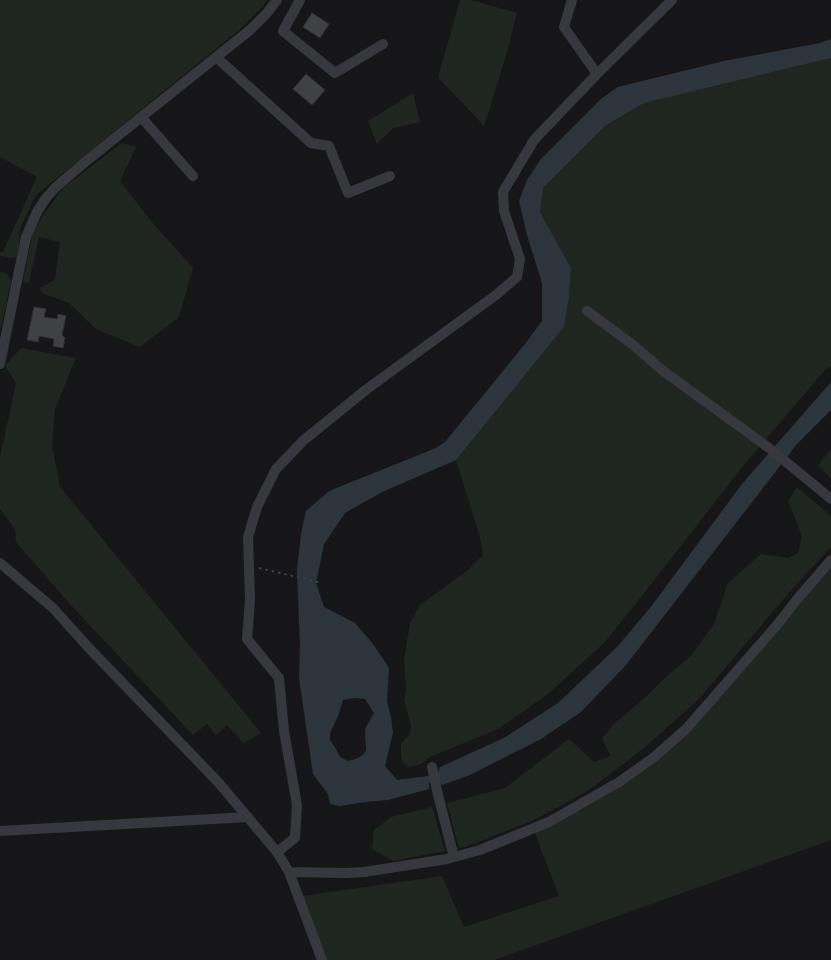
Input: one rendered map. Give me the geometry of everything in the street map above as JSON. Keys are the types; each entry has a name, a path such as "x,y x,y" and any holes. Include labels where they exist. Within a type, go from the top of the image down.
{"street":[{"path":"0,364 26,237 37,212 46,198 56,187 141,116 258,23 268,13 276,0"},
{"path":"300,0 283,31 335,73 383,44"},
{"path":"572,0 564,27 597,74"},
{"path":"277,852 295,838 297,805 284,731 279,678 247,639 250,600 248,537 257,507 276,469 304,440 346,406 496,295 517,277 520,259 504,212 502,192 534,140 672,0"},
{"path":"216,57 311,142 329,146 348,193 390,176"},
{"path":"141,116 192,176"},
{"path":"587,311 632,344 662,370 769,448 831,499"},
{"path":"289,872 364,872 402,867 480,850 549,822 619,782 653,758 686,729 831,560"},
{"path":"0,562 52,608 218,782 277,852 289,872 322,960"},
{"path":"0,574 17,576"},
{"path":"432,767 454,857"},
{"path":"0,831 248,817"}],"path":[{"path":"249,566 322,583"}],"shaded area":[{"path":"0,0 267,0 239,30 36,195 20,228 19,247 16,257 10,258 0,256 0,252 3,252 37,177 0,157"},
{"path":"460,0 471,0 517,13 484,126 438,77"},
{"path":"831,39 831,58 644,103 605,126 543,188 540,212 571,268 564,327 456,460 382,492 345,513 324,544 316,583 324,607 355,623 373,644 389,668 387,701 393,733 385,766 397,780 437,775 440,767 504,738 558,703 617,647 650,608 742,484 831,382 831,410 797,444 626,665 581,712 541,739 470,775 442,785 438,779 429,783 429,789 388,800 339,806 330,804 328,794 313,774 299,678 300,648 297,570 306,511 329,491 436,448 445,442 542,321 542,283 519,201 527,180 541,159 601,99 618,87 724,61 820,43","holes":["365,699 374,713 365,729 366,750 364,754 356,759 348,761 340,757 330,740 330,733 343,700"]},
{"path":"831,58 831,366 823,372 744,465 604,643 548,694 498,729 430,757 421,764 410,767 402,762 401,744 409,735 411,725 404,700 406,691 404,661 410,623 420,605 468,570 483,555 480,537 456,460 564,327 571,268 540,212 543,188 605,126 644,103"},
{"path":"413,93 420,122 393,128 377,144 368,121"},
{"path":"122,143 136,147 120,181 151,221 193,268 179,317 140,347 96,329 69,303 42,293 40,288 55,280 60,242 39,237 29,282 23,282 32,235 44,214 63,188"},
{"path":"0,271 7,274 11,281 0,331"},
{"path":"21,348 76,358 55,409 52,446 60,487 261,733 244,743 227,725 216,735 207,724 193,735 69,603 16,542 15,529 0,509 0,457 16,383 5,366"},
{"path":"831,449 831,479 818,465"},
{"path":"797,487 831,516 831,547 793,588 698,700 645,747 589,790 534,820 459,848 447,803 505,788 569,739 594,762 611,756 602,739 614,724 691,656 714,624 728,583 761,554 788,558 798,553 802,536 788,501"},
{"path":"831,560 831,840 494,960 323,960 302,896 442,876 464,927 559,896 533,828 619,782 686,729"},
{"path":"432,807 445,851 393,861 372,849 374,830 391,817"}],"building":[{"path":"312,13 329,24 320,38 303,27"},
{"path":"306,74 325,90 312,105 293,89"},
{"path":"34,307 46,309 44,317 57,319 58,314 66,316 62,335 65,338 63,348 53,346 54,339 39,336 38,342 27,340"}]}
